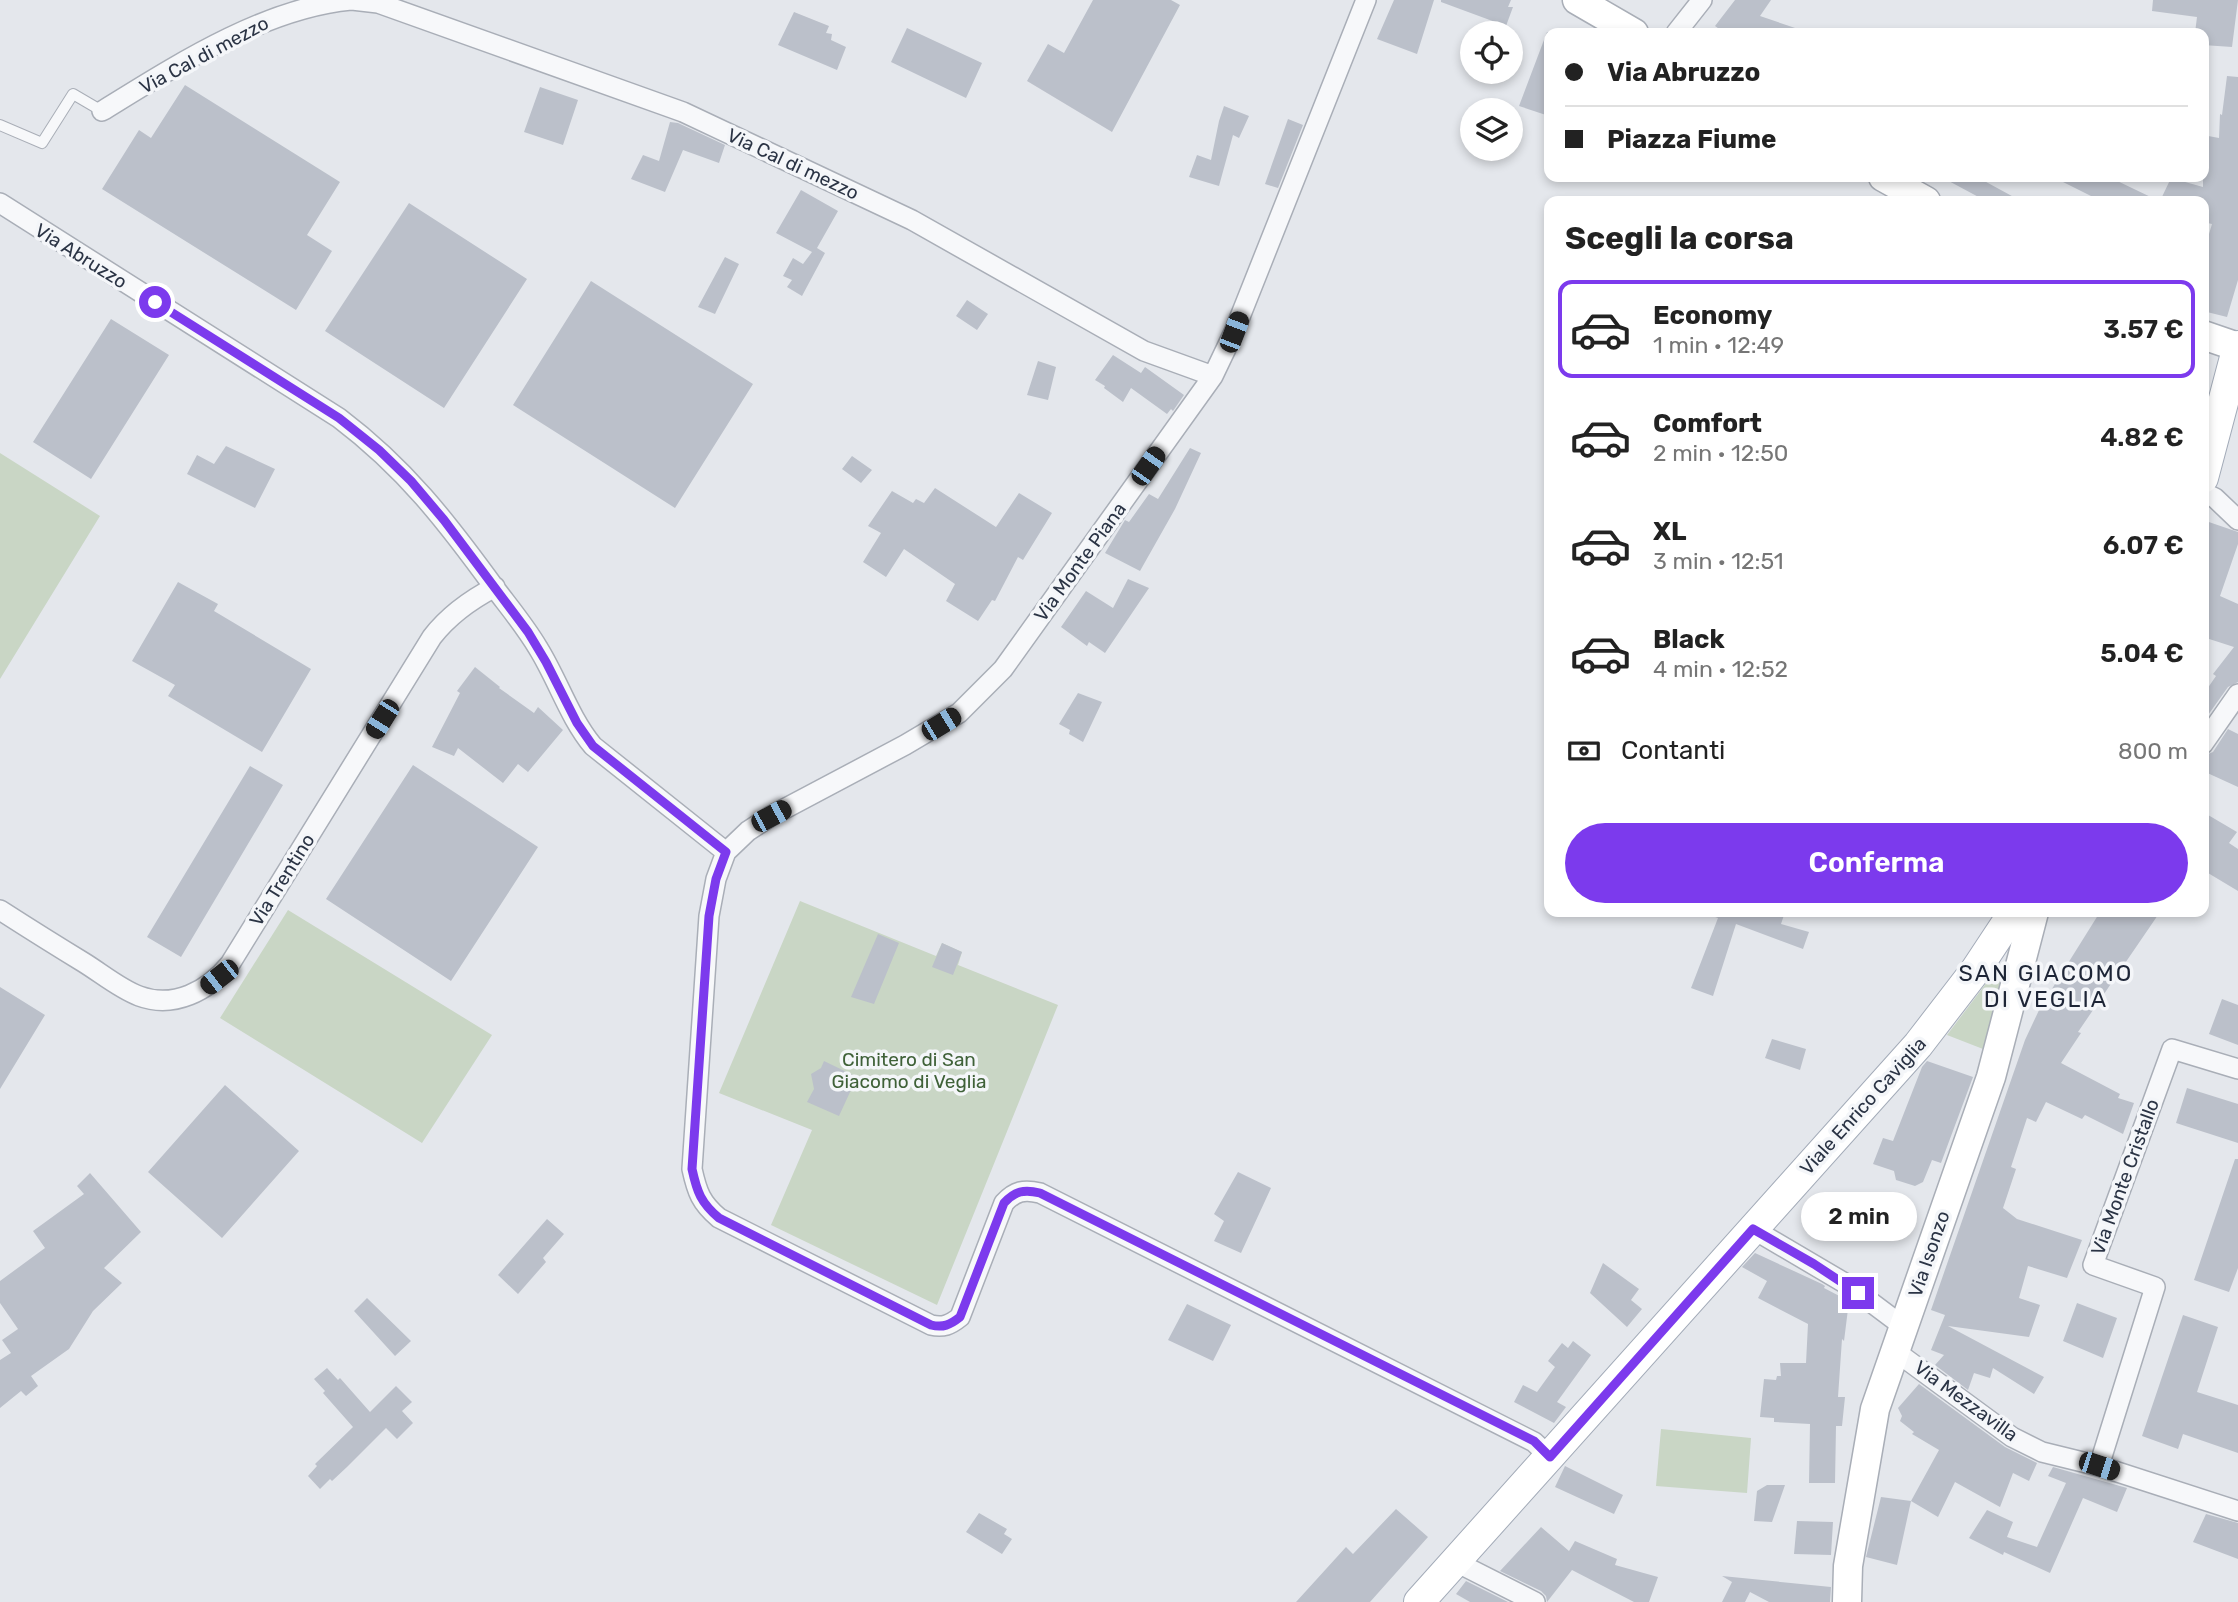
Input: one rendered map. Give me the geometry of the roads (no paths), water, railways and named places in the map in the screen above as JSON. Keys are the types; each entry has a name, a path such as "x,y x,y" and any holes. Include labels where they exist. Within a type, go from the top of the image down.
{"main road":[{"path":"1577,0 1625,28"},
{"path":"1891,182 1917,196"},
{"path":"2209,337 2238,347 2209,456"},
{"name":"Viale Enrico Caviglia","path":"1419,1602 1918,1045 1975,971 2011,917"},
{"name":"Via Isonzo","path":"1847,1602 1848,1566 1875,1409 1991,1077 2033,917"}],"street":[{"name":"Via Cal di mezzo","path":"102,111 210,49 274,18 321,3 351,0 379,4 683,112 912,220 1144,351 1213,376"},
{"name":"Via Monte Piana","path":"726,852 748,831 771,816 905,746 959,713 1003,669 1213,376 1234,332 1366,0"},
{"path":"1680,28 1702,0"},
{"name":"Via Abruzzo","path":"0,203 310,400 366,439 395,464 428,499 535,642 577,723 593,746 726,852"},
{"path":"0,218 33,226"},
{"path":"2209,495 2238,520"},
{"name":"Via Trentino","path":"0,910 138,996 173,999 192,995 207,987 230,964 432,637 450,616 495,587"},
{"path":"2209,735 2238,694"},
{"path":"726,852 716,879 709,916 692,1169 696,1188 705,1207 719,1218 931,1325 941,1327 960,1317 1004,1203 1013,1193 1027,1190 1040,1193 1534,1441 1550,1457"},
{"name":"Via Monte Cristallo","path":"2099,1466 2155,1287 2093,1265 2172,1049 2238,1069"},
{"name":"Via Mezzavilla","path":"1753,1229 1858,1293 1900,1339 2012,1437 2042,1452 2099,1466 2238,1511"},
{"path":"1456,1562 1535,1602"}],"lane":[{"path":"0,125 42,143 73,94 102,111"}],"district":[{"name":"SAN GIACOMO DI VEGLIA","path":"2046,986"}],"park label":[{"name":"Cimitero di San Giacomo di Veglia","path":"909,1070"}]}
